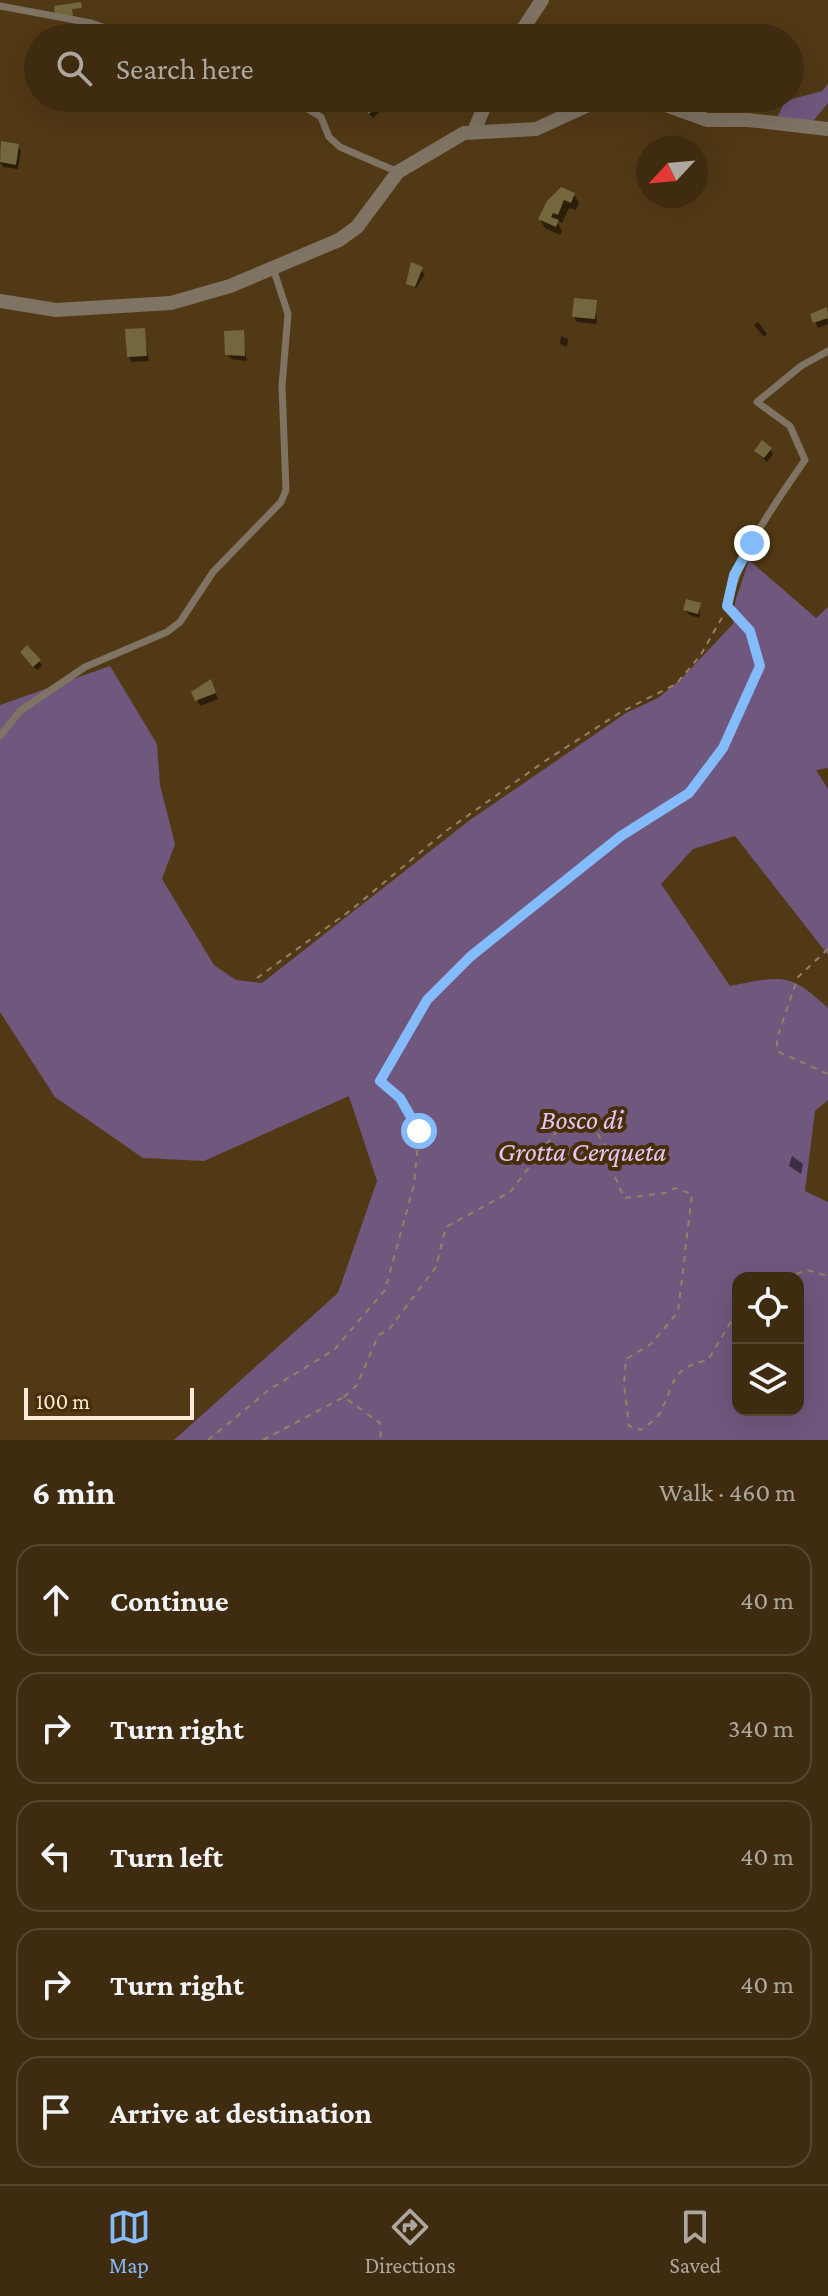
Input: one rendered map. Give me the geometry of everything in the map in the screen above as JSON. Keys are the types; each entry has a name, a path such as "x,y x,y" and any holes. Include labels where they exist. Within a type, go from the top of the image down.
{"street":[{"path":"526,24 542,0"},
{"path":"474,131 482,112"},
{"path":"0,300 56,310 171,303 197,297 273,268 351,232 398,172 474,131 519,133 536,129 573,112"},
{"path":"685,112 707,120 748,120 828,129"}],"lane":[{"path":"0,6 94,24"},
{"path":"313,112 321,117 329,137 340,147 398,172"},
{"path":"0,736 20,711 85,667 167,632 180,622 213,572 281,502 286,490 282,386 288,314 273,268"},
{"path":"727,606 734,575 772,508 805,460 790,426 757,402 801,366 828,351"}],"path":[{"path":"208,1440 270,1389 334,1350 385,1290 414,1185 419,1131 400,1098 380,1081 427,1000 515,918 621,836 689,793 723,748 760,666 750,631 727,606 700,656 676,684 621,712 545,761 446,831 351,910 257,978"},
{"path":"828,949 798,977 777,1038 777,1051 828,1074"},
{"path":"263,1440 344,1397 357,1385 378,1336 390,1328 436,1267 446,1227 510,1192 567,1118 587,1118 609,1151 610,1165 624,1198 665,1193 675,1188 692,1194 678,1312 651,1344 626,1359 629,1426 641,1430 659,1415 667,1390 689,1364 708,1360 732,1320"},
{"path":"802,1272 807,1270 828,1276"},
{"path":"344,1397 380,1423 381,1440"}],"green space":[{"path":"828,84 828,103 813,121 777,118 780,112 804,112 804,96 822,91"},
{"name":"Bosco di Grotta Cerqueta","path":"749,560 816,618 828,607 828,768 816,770 828,789 828,955 735,836 693,849 661,884 730,986 783,979 803,987 828,1008 828,1100 815,1111 805,1191 828,1202 828,1440 174,1440 338,1293 377,1181 349,1096 204,1161 143,1158 55,1097 0,1012 0,705 110,666 157,744 160,785 175,844 162,879 214,965 236,980 262,983 470,820 626,713 658,698 681,679 733,624 735,602"}],"building":[{"path":"81,2 82,8 72,9 73,16 55,15 54,6"},
{"path":"1,141 19,144 16,165 0,162"},
{"path":"561,187 575,193 571,203 564,200 558,215 553,213 551,217 559,220 556,227 538,219 547,201"},
{"path":"411,262 423,267 415,287 406,284"},
{"path":"574,298 597,300 595,319 572,317"},
{"path":"827,307 828,318 813,323 810,314"},
{"path":"145,328 147,356 127,357 125,329"},
{"path":"244,330 245,356 225,355 224,331"},
{"path":"762,440 772,448 764,458 754,451"},
{"path":"686,599 701,603 698,614 683,610"},
{"path":"27,645 41,660 33,667 20,652"},
{"path":"211,679 216,693 195,701 191,692"}],"route":[{"path":"419,1131 400,1098 380,1081 427,1000 515,918 621,836 689,793 723,748 760,666 750,631 727,606 734,575 752,543"}]}
